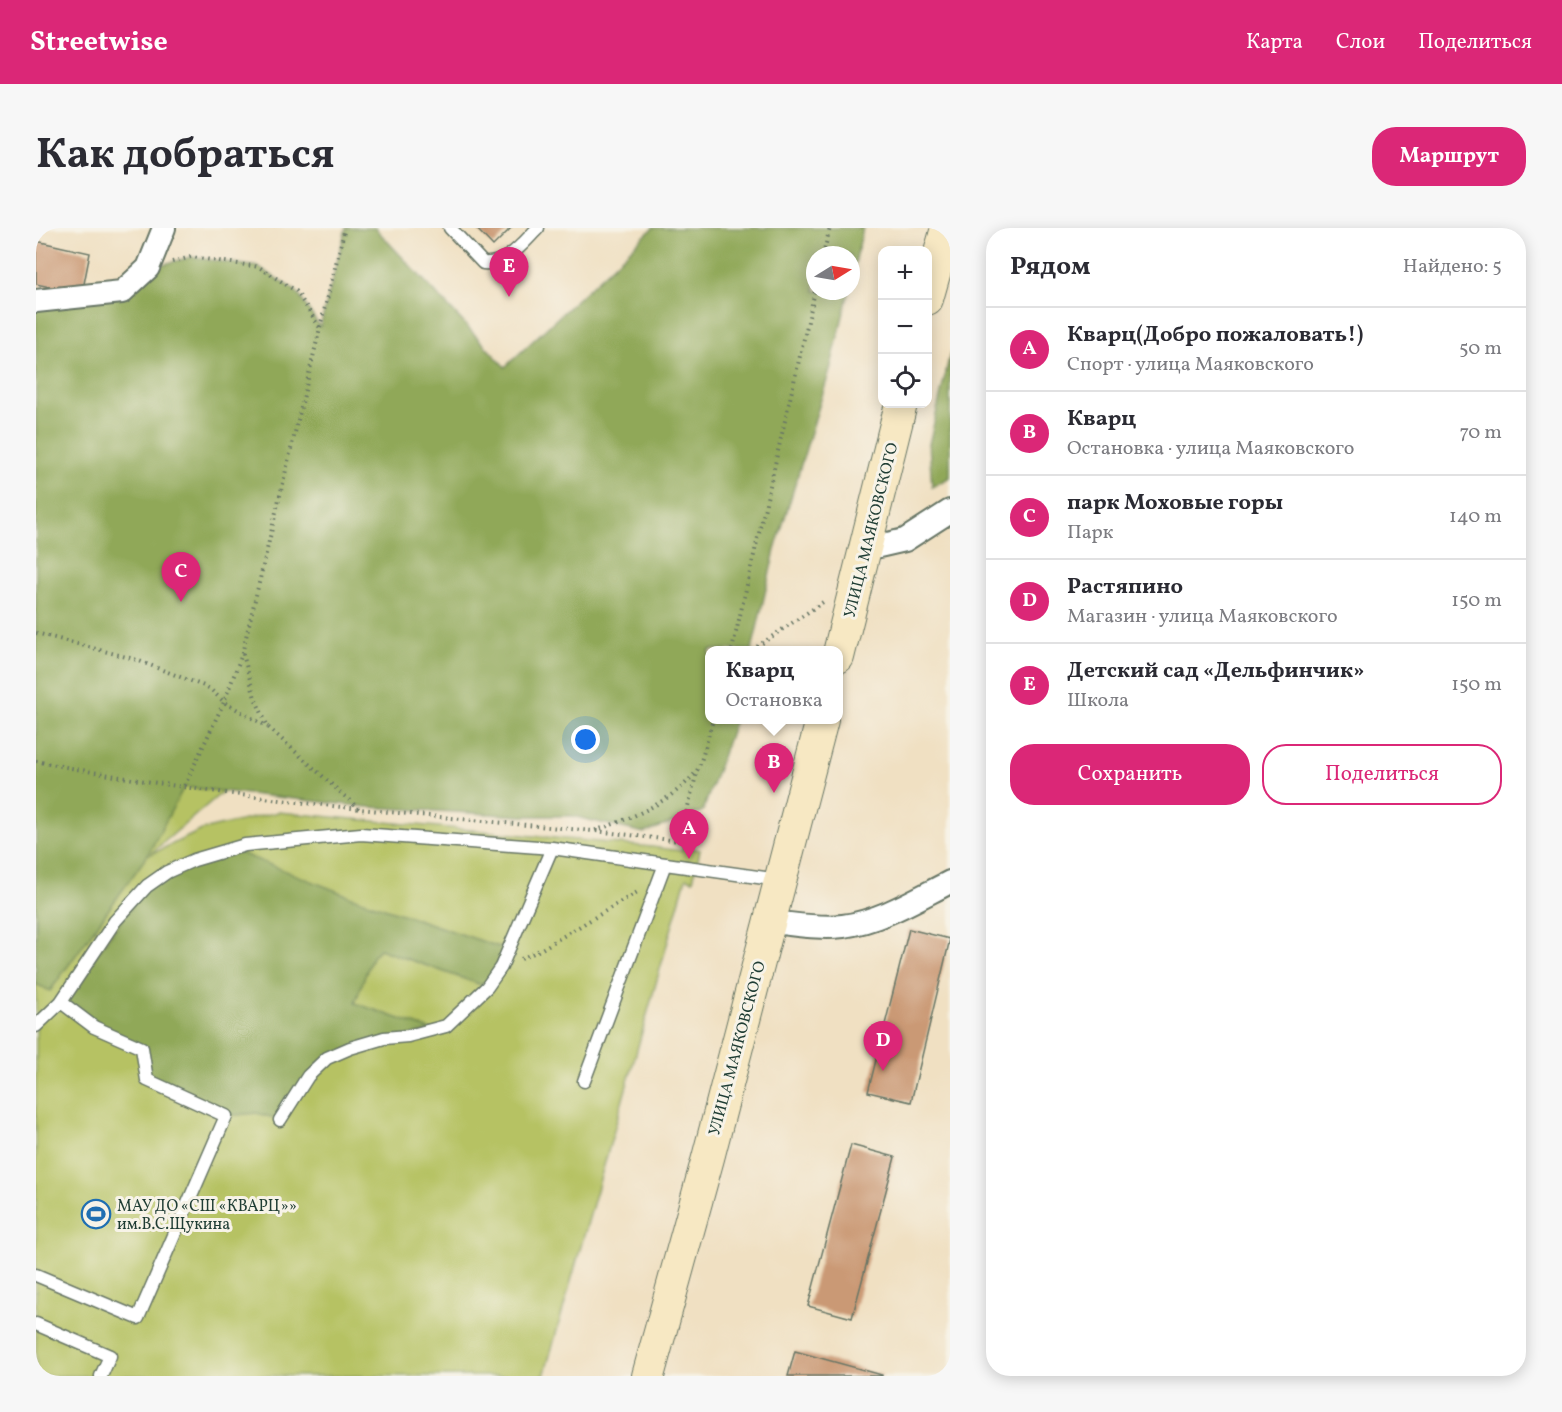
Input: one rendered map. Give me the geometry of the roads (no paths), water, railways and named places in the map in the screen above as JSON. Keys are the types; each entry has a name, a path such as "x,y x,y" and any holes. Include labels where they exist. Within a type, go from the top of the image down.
{"main road":[{"path":"932,281 947,228"},
{"name":"УЛИЦА МАЯКОВСКОГО","path":"841,646 900,408"},
{"name":"УЛИЦА МАЯКОВСКОГО","path":"648,1376 821,724"}],"street":[{"path":"36,301 122,292 148,268 164,228"},
{"path":"866,549 905,540 950,511"},
{"path":"770,922 841,927 858,924 872,920 950,882"}],"lane":[{"path":"450,228 483,263 493,264 507,258 538,228"},
{"path":"36,1026 61,1002 115,921 147,886 167,872 212,854 245,845 361,834 552,848 781,880"},
{"path":"280,1120 308,1076 327,1059 350,1048 384,1038 408,1036 446,1026 487,987 501,967 552,848"},
{"path":"584,1081 665,864"},
{"path":"36,1275 138,1318 226,1116 147,1080 142,1048 94,1027 61,1002"},
{"path":"36,1324 110,1356 101,1376"}],"place":[{"name":"Детский сад «Дельфинчик»","path":"509,297"},
{"name":"парк Моховые горы","path":"181,602"},
{"name":"Кварц","path":"774,793"},
{"name":"Кварц(Добро пожаловать!)","path":"689,859"},
{"name":"Растяпино","path":"883,1071"},
{"name":"МАУ ДО «СШ «КВАРЦ»» им.В.С.Щукина","path":"96,1214"}]}
